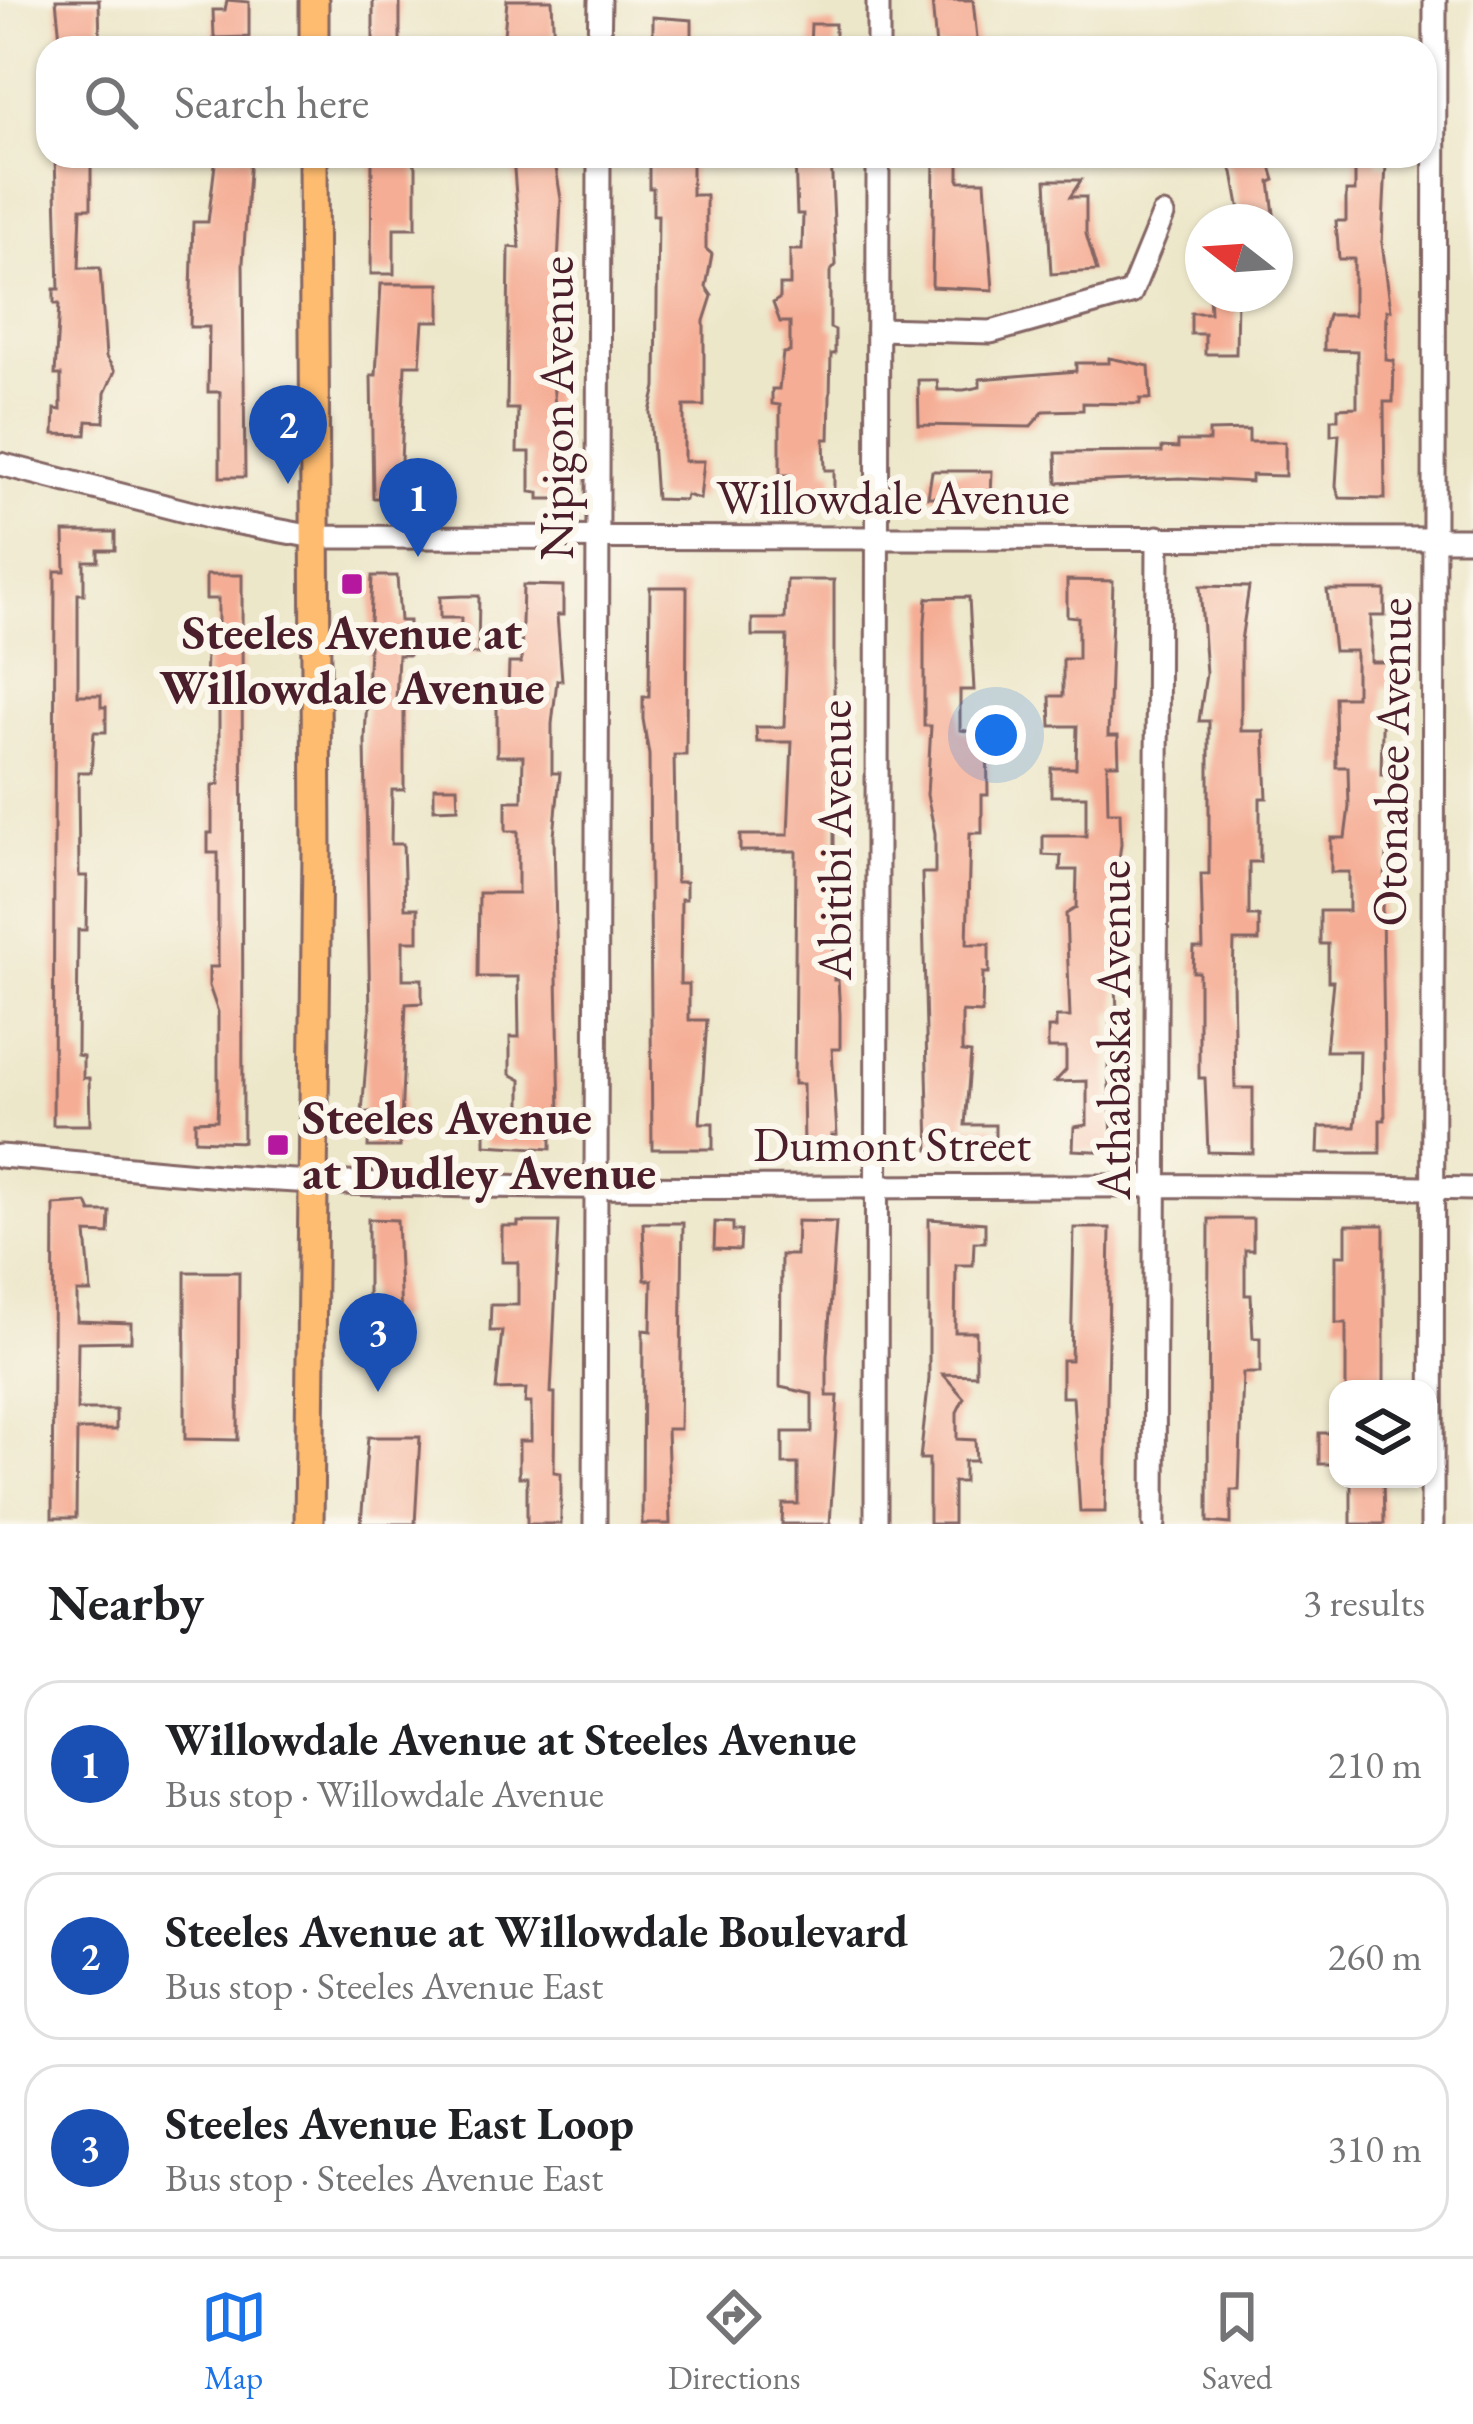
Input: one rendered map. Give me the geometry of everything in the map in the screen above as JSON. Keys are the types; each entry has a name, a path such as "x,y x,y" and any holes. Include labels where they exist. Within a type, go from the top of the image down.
{"main road":[{"path":"314,0 314,36"},
{"path":"309,1524 317,852 313,168"}],"street":[{"path":"599,36 600,0"},
{"path":"878,0 878,36"},
{"name":"Otonabee Avenue","path":"1435,0 1435,36"},
{"name":"Nipigon Avenue","path":"596,1524 599,168"},
{"name":"Abitibi Avenue","path":"877,1524 878,168"},
{"name":"Otonabee Avenue","path":"1432,1524 1435,168"},
{"path":"878,329 992,332 1131,293 1141,280 1163,215"},
{"name":"Willowdale Avenue","path":"0,464 212,518 314,537 1473,539"},
{"name":"Athabaska Avenue","path":"1154,1524 1158,537"},
{"name":"Dumont Street","path":"0,1156 312,1181 595,1189 1154,1184 1473,1189"}],"building":[{"path":"56,0 99,0 100,36 60,36"},
{"path":"227,0 249,2 249,36 214,36 213,10 225,10"},
{"path":"373,0 400,0 400,36 373,36"},
{"path":"507,0 552,0 554,36 504,36"},
{"path":"932,0 973,0 977,36 935,36"},
{"path":"653,17 692,20 692,36 653,36"},
{"path":"811,24 835,24 835,36 810,36"},
{"path":"55,168 91,168 91,208 81,208 79,268 100,268 106,357 115,371 105,393 104,422 87,421 86,435 54,434 55,409 61,410 61,375 55,375 59,304 54,304 54,289 59,289"},
{"path":"215,168 249,168 243,263 245,477 220,477 220,392 208,392 209,327 190,327 193,222 208,222"},
{"path":"372,168 416,168 416,228 394,228 394,274 371,274"},
{"path":"514,168 556,168 561,199 553,379 561,499 539,499 539,493 530,492 530,452 517,452 518,409 507,409 509,247 520,248"},
{"path":"649,168 692,168 692,195 706,195 706,249 712,254 706,287 712,296 704,321 704,406 684,406 684,461 704,461 700,499 686,495 685,500 656,499 650,412 656,387 658,215 653,215 653,188 649,188"},
{"path":"795,168 832,168 836,265 830,272 830,328 835,330 835,354 831,354 829,439 824,439 825,470 834,470 830,497 791,497 790,475 780,475 780,405 772,404 772,389 779,389 783,353 790,352 790,322 780,322 773,303 780,298 780,285 790,285 790,250 802,250 803,214 797,214"},
{"path":"934,168 959,168 959,181 985,181 993,290 932,287"},
{"path":"1230,168 1272,168 1273,204 1239,204"},
{"path":"1355,168 1386,168 1382,243 1391,310 1387,310 1386,360 1394,361 1393,402 1384,402 1385,499 1340,498 1336,486 1339,434 1331,435 1331,419 1338,419 1338,408 1357,407 1357,351 1324,350 1328,315 1354,315 1354,259 1339,259 1336,221 1346,221 1346,191 1355,191"},
{"path":"1046,180 1081,180 1070,197 1086,197 1086,234 1097,271 1051,274"},
{"path":"381,284 440,284 440,321 423,321 420,365 405,365 401,462 419,463 423,498 373,498 371,375 376,375"},
{"path":"1237,312 1236,354 1205,354 1205,334 1191,334 1191,313"},
{"path":"1109,358 1149,366 1151,399 1140,399 1140,404 1083,403 1083,410 1044,411 1030,427 919,425 918,380 937,380 938,390 964,390 980,387 980,379 1076,371 1076,363 1109,363"},
{"path":"1249,430 1249,442 1285,442 1285,476 1251,475 1251,482 1180,478 1057,483 1056,453 1162,452 1162,447 1178,448 1178,441 1209,441 1209,431"},
{"path":"932,471 992,471 991,497 928,497"},
{"path":"64,532 115,532 115,550 98,550 98,561 84,561 84,594 78,594 78,695 101,695 101,707 106,707 106,732 94,732 91,772 78,772 79,876 87,876 86,930 78,930 77,1055 83,1056 83,1078 89,1078 90,1125 53,1125 55,571 65,571"},
{"path":"206,575 242,575 243,1142 195,1140 195,1121 217,1120 218,1096 218,1012 209,986 209,967 218,967 218,853 208,853 208,833 212,833 212,786 219,784 219,686 205,686 206,653 218,653 218,599 206,599"},
{"path":"372,576 397,576 400,621 409,621 409,655 398,655 396,701 404,701 404,790 392,790 391,844 403,844 405,908 418,908 418,941 403,941 403,979 422,979 422,1003 406,1004 400,1147 368,1147 369,1112 362,1113 370,1014 365,741"},
{"path":"787,580 834,580 834,980 838,980 840,1049 832,1049 837,1135 832,1135 832,1146 804,1147 803,1084 794,1084 796,851 740,851 740,835 788,835 792,742 757,742 756,727 784,727 787,636 752,636 752,619 785,619"},
{"path":"1067,580 1113,581 1108,736 1118,736 1119,764 1107,764 1108,812 1120,812 1121,844 1113,905 1117,1013 1110,1013 1108,1070 1113,1152 1073,1150 1074,1127 1087,1125 1087,1081 1055,1082 1066,1070 1066,1048 1048,1048 1048,1028 1056,1028 1056,1017 1070,1017 1066,914 1076,908 1077,870 1060,870 1061,856 1043,855 1043,836 1086,836 1086,796 1051,796 1051,768 1076,768 1077,726 1051,726 1050,696 1063,696 1063,659 1078,659 1078,617 1067,616"},
{"path":"523,585 563,586 563,615 557,615 562,680 557,680 552,724 552,773 560,773 554,836 560,1116 551,1116 551,1149 485,1145 485,1122 521,1122 521,1080 510,1074 510,1037 519,1037 518,977 478,977 479,893 518,893 518,831 506,831 506,801 522,801 523,756 497,756 497,691 508,691 509,663 521,663"},
{"path":"1200,586 1249,587 1241,641 1241,731 1264,731 1267,798 1260,798 1260,862 1249,862 1249,916 1259,916 1259,941 1234,941 1235,1088 1253,1088 1253,1153 1208,1152 1205,1078 1199,1078 1199,972 1193,972 1194,948 1203,948 1201,874 1209,874 1209,721 1199,721 1206,674"},
{"path":"650,587 687,587 686,755 674,755 676,882 686,882 686,899 681,899 680,984 689,984 689,1020 707,1020 700,1123 713,1123 713,1149 652,1149 649,755 643,719 643,697 649,697"},
{"path":"1327,590 1385,590 1385,616 1371,616 1371,662 1389,662 1389,687 1383,687 1381,775 1389,775 1392,807 1382,907 1385,1120 1380,1120 1380,1153 1318,1153 1319,1127 1355,1127 1360,1051 1326,1051 1333,981 1328,981 1328,944 1320,944 1320,911 1349,911 1349,872 1331,872 1331,838 1345,838 1349,807 1348,767 1336,767 1335,697 1356,697 1356,651 1334,651"},
{"path":"479,596 478,654 460,653 461,618 440,618 440,597"},
{"path":"969,597 974,690 960,690 960,730 987,734 988,795 982,795 982,833 970,833 967,944 989,944 989,973 983,973 982,1013 962,1012 962,1052 971,1053 965,1125 995,1125 995,1149 929,1150 922,873 935,873 935,833 927,795 931,726 924,726 924,632 927,598"},
{"path":"434,787 457,787 458,808 434,809"},
{"path":"87,1203 91,1212 110,1212 109,1234 86,1233 91,1292 77,1292 77,1321 131,1323 131,1341 78,1342 77,1410 116,1410 116,1430 77,1430 76,1518 52,1518 54,1205"},
{"path":"368,1219 397,1220 401,1317 392,1320 368,1320"},
{"path":"929,1219 985,1223 985,1242 974,1242 973,1265 956,1265 955,1332 976,1332 976,1375 943,1374 964,1398 957,1412 957,1439 975,1440 976,1461 964,1461 964,1482 953,1482 953,1524 929,1524 929,1459 920,1459 929,1379"},
{"path":"1209,1219 1253,1219 1253,1250 1245,1250 1245,1295 1251,1295 1253,1338 1260,1338 1260,1373 1243,1373 1239,1490 1231,1490 1231,1524 1208,1522"},
{"path":"797,1221 836,1222 827,1356 827,1396 838,1396 830,1524 782,1524 783,1504 798,1504 798,1464 783,1464 783,1432 812,1432 812,1394 780,1387 781,1255 796,1255"},
{"path":"518,1222 559,1222 551,1393 555,1393 554,1472 561,1473 561,1524 527,1524 527,1477 519,1477 519,1441 531,1441 531,1403 525,1403 526,1389 496,1390 502,1331 490,1331 491,1305 518,1305 518,1262 502,1262 502,1226 518,1226"},
{"path":"715,1222 733,1223 733,1231 741,1231 740,1250 714,1249"},
{"path":"643,1223 683,1223 680,1429 667,1429 670,1524 642,1524 643,1330 651,1331 652,1280 645,1280"},
{"path":"1346,1225 1384,1225 1384,1380 1346,1380 1346,1323 1336,1323 1336,1255 1346,1255"},
{"path":"1074,1228 1110,1228 1105,1512 1080,1512 1073,1397 1062,1397 1062,1360 1071,1360"},
{"path":"185,1272 239,1272 238,1440 185,1439"},
{"path":"1319,1433 1329,1433 1329,1464 1319,1464"},
{"path":"368,1437 420,1437 415,1524 361,1524"},
{"path":"1351,1488 1383,1488 1384,1524 1351,1524"}],"place":[{"name":"Steeles Avenue at Willowdale Boulevard","path":"288,484"},
{"name":"Willowdale Avenue at Steeles Avenue","path":"418,557"},
{"name":"Steeles Avenue at Willowdale Avenue","path":"352,584"},
{"name":"Steeles Avenue at Dudley Avenue","path":"278,1145"},
{"name":"Steeles Avenue East Loop","path":"378,1392"}]}
